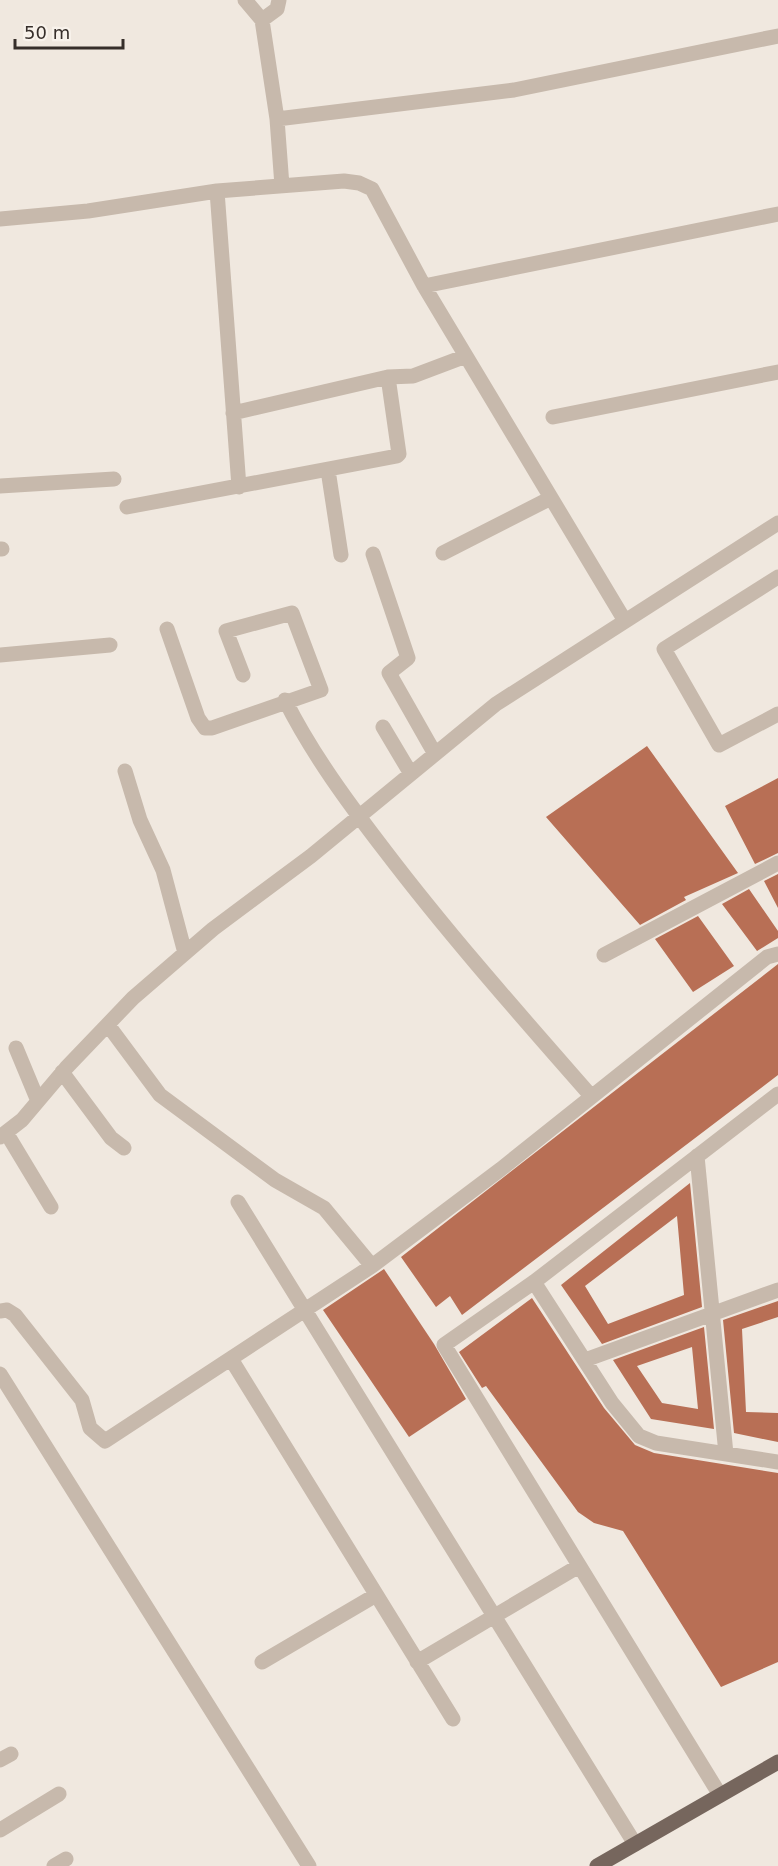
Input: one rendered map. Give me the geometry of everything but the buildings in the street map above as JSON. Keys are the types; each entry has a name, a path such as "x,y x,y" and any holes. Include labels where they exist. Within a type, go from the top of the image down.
{"main road":[{"path":"597,1866 778,1762"}],"street":[{"path":"245,0 262,20 277,119 282,186"},
{"path":"262,20 277,9 279,0"},
{"path":"277,119 514,90 778,36"},
{"path":"0,219 88,211 217,191 344,182 359,183 372,189 424,286 625,621"},
{"path":"217,191 238,487"},
{"path":"424,286 778,214"},
{"path":"233,413 388,377 413,376 466,356"},
{"path":"553,417 778,372"},
{"path":"127,507 390,459 399,454 388,377"},
{"path":"328,470 341,555"},
{"path":"0,486 114,479"},
{"path":"443,553 551,498"},
{"path":"51,1207 4,1136 133,998 242,906 311,856 496,704 778,523"},
{"path":"373,554 408,658 389,673 435,754"},
{"path":"778,577 664,649 719,745 778,714"},
{"path":"167,629 198,718 206,728 212,728 285,700 321,690 292,613 226,631 243,675"},
{"path":"0,655 110,645"},
{"path":"285,700 299,728 359,817 427,906 591,1096"},
{"path":"383,727 411,774"},
{"path":"125,771 140,820 163,870 185,953"},
{"path":"604,955 778,863"},
{"path":"0,1311 7,1310 15,1315 81,1400 90,1428 105,1442 372,1266 501,1169 767,957 778,954"},
{"path":"108,1025 160,1095 292,1191 324,1208 372,1266"},
{"path":"16,1048 38,1101"},
{"path":"62,1072 111,1138 124,1148"},
{"path":"720,1795 444,1345 534,1282 778,1094"},
{"path":"698,1156 726,1454"},
{"path":"238,1202 635,1844"},
{"path":"534,1282 612,1403 639,1436 656,1443 778,1462"},
{"path":"585,1360 712,1312 778,1290"},
{"path":"231,1359 453,1719"},
{"path":"0,1374 309,1866"},
{"path":"417,1662 579,1566"},
{"path":"262,1662 376,1595"},
{"path":"0,1830 58,1794"}]}
